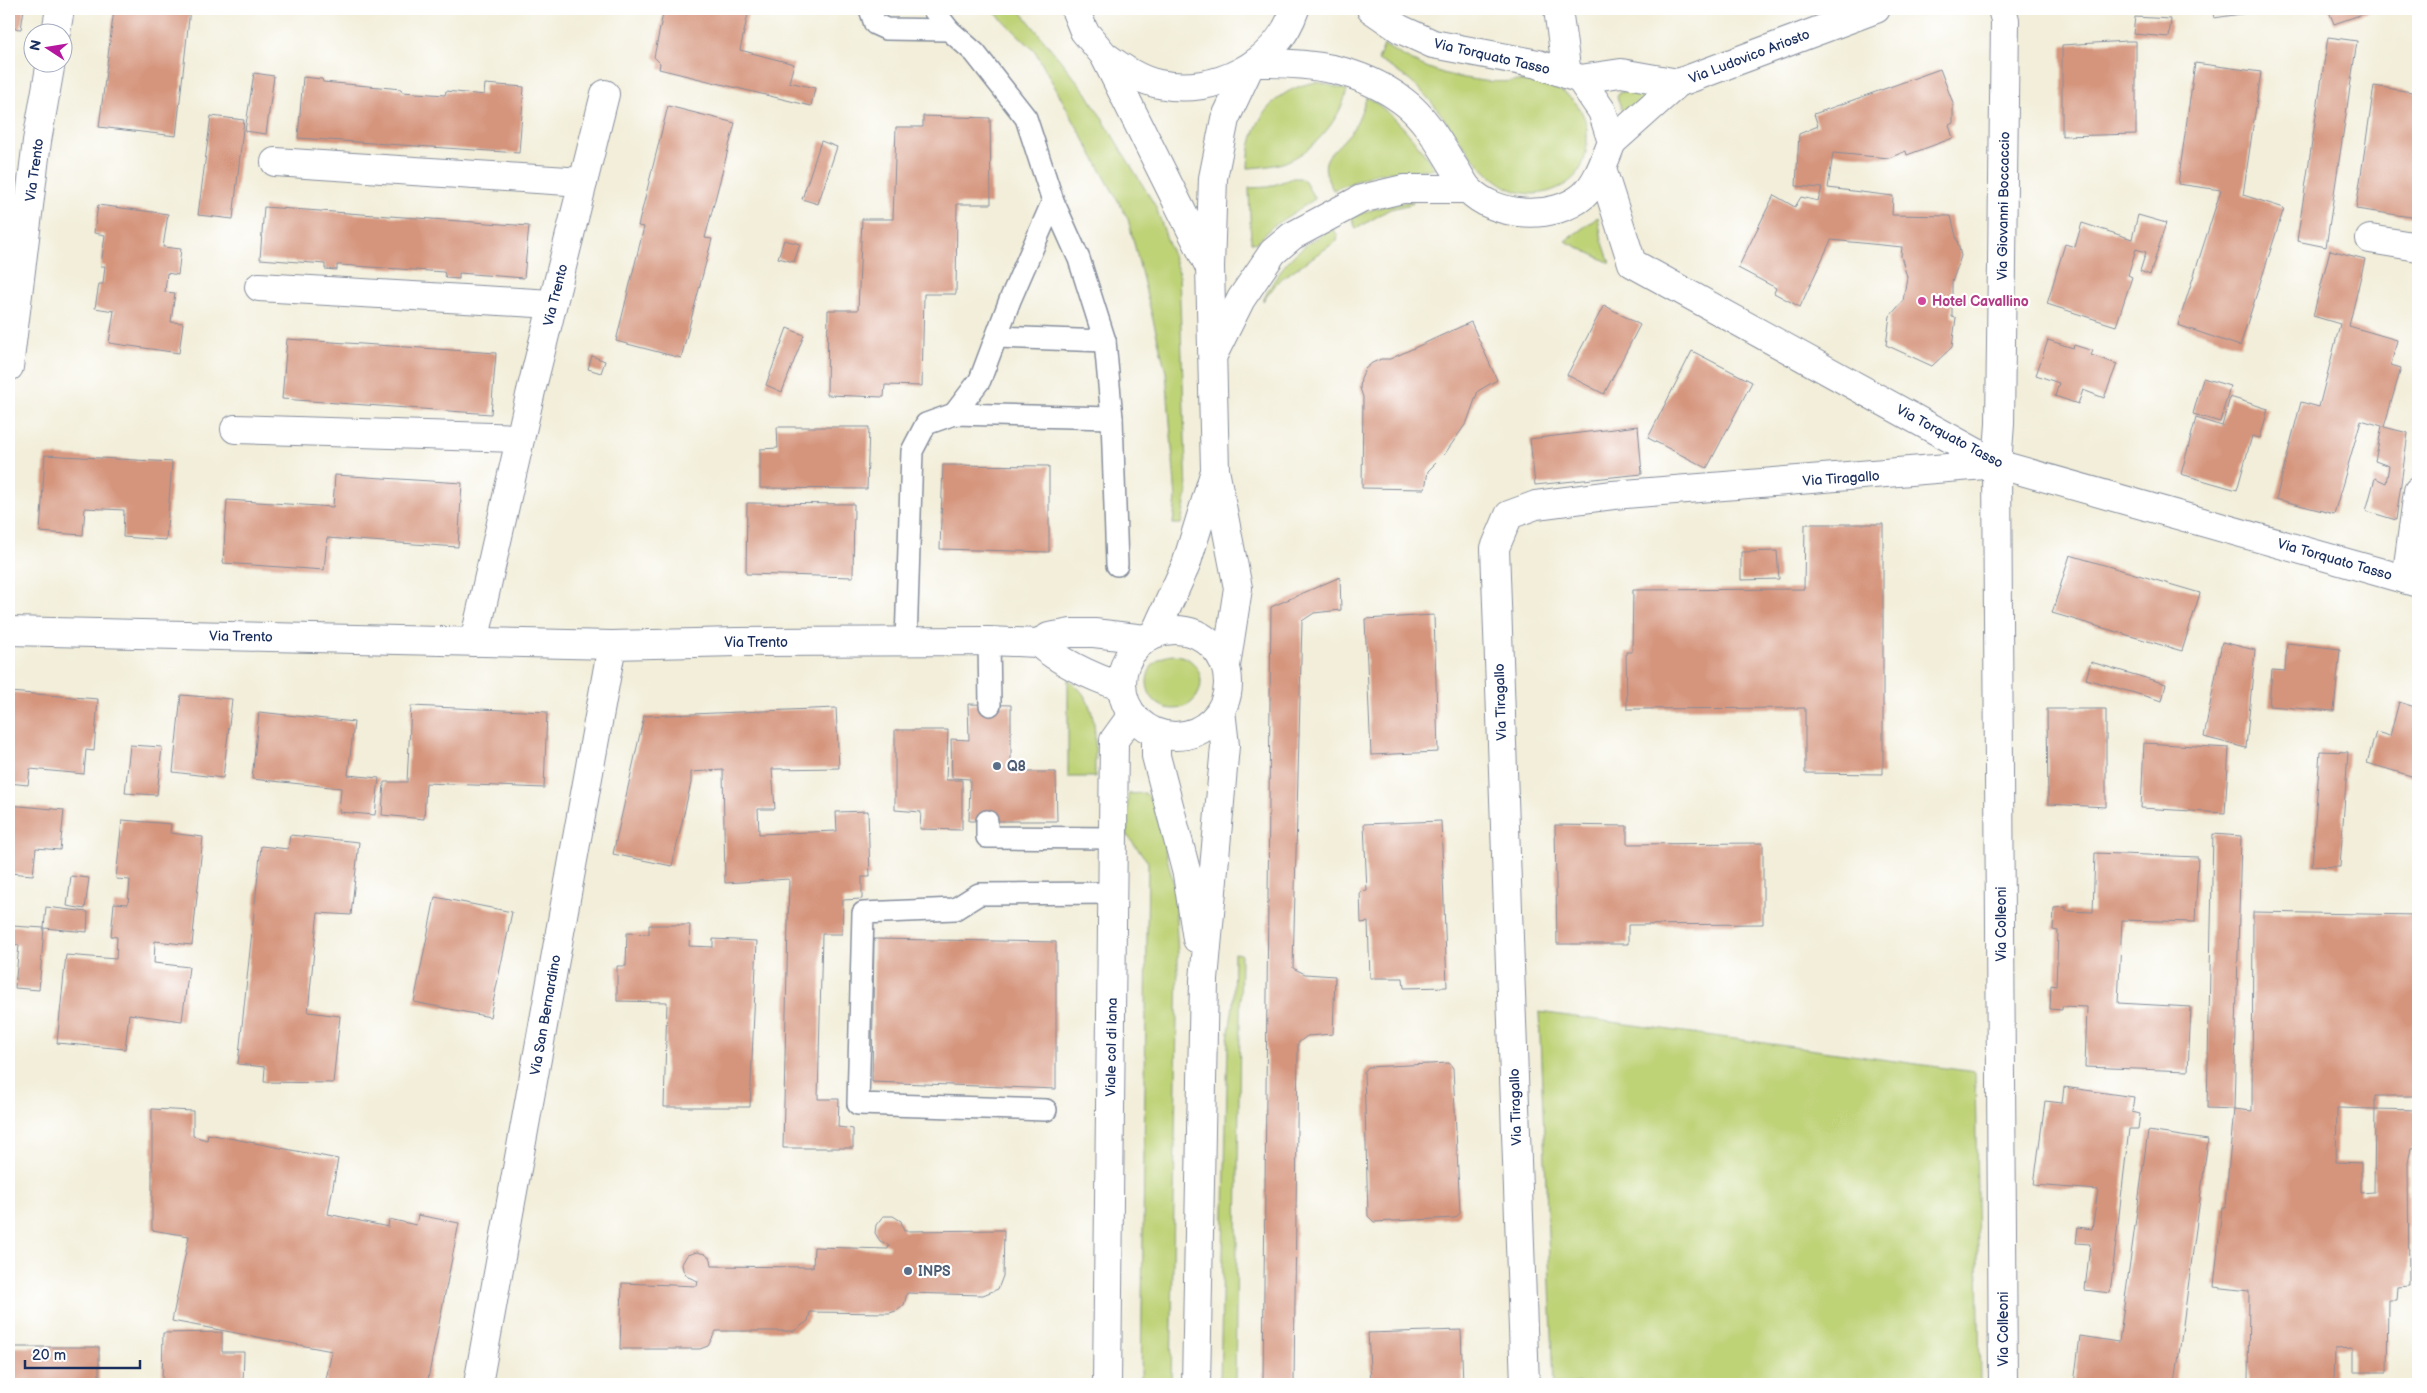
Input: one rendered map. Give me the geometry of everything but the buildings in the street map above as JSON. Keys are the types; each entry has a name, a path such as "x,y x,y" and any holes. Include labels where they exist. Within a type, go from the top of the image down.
{"street":[{"path":"58,22 60,9"},
{"path":"1060,9 1080,20 1104,55 1210,267"},
{"path":"1104,55 1130,73 1159,84 1190,86 1221,81 1252,66 1276,43 1292,19 1296,9"},
{"name":"Via Torquato Tasso","path":"1371,9 1400,29 1433,44 1538,64 1574,77"},
{"path":"1252,66 1292,62 1320,65 1361,76 1404,102 1435,136 1468,189 1488,203 1511,210 1532,213 1553,211 1584,194 1602,168 1612,142 1602,111 1574,77 1558,9"},
{"name":"Via Ludovico Ariosto","path":"1612,142 1678,83 1876,9"},
{"name":"Via Giovanni Boccaccio","path":"1997,464 2000,424 2005,20 2002,9"},
{"path":"1226,666 1210,642 1197,634 1169,630 1150,636 1134,648 1127,660 1122,687 1125,702 1132,715 1143,726 1156,733 1178,736 1199,731 1212,722 1222,710 1227,696 1226,666 1238,588 1215,470 1214,355 1210,267 1214,178 1225,119 1252,66"},
{"name":"Via Trento","path":"9,367 37,141 49,72"},
{"name":"Via Ludovico Ariosto","path":"1574,77 1621,73 1678,83"},
{"name":"Via Trento","path":"474,642 552,304 605,94"},
{"path":"275,162 583,182"},
{"name":"Via Torquato Tasso","path":"1602,168 1632,263 1997,464 2412,582"},
{"path":"1214,355 1241,299 1273,252 1292,236 1361,199 1403,188 1468,189"},
{"path":"2370,239 2418,247"},
{"path":"259,287 552,304"},
{"path":"235,429 520,438"},
{"name":"Via Tiragallo","path":"1525,1384 1495,548 1509,515 1536,505 1613,495 1997,464"},
{"name":"Via Colleoni","path":"1997,464 2003,1384"},
{"path":"1150,636 1186,565 1215,470"},
{"path":"2412,582 2418,491"},
{"name":"Via Trento","path":"9,631 612,645 737,642 906,643 989,641 1038,643 1049,637 1071,633 1150,636"},
{"path":"1038,643 1052,655 1095,678 1122,687"},
{"name":"Via San Bernardino","path":"478,1384 612,645"},
{"path":"1196,1384 1204,980 1225,746 1222,710"},
{"name":"Viale col di lana","path":"1107,1384 1114,893 1114,740 1132,715"},
{"path":"1156,733 1156,756 1187,874 1204,980"}],"lane":[{"path":"870,9 875,24 886,29 949,30"},
{"path":"932,9 949,30 976,53 1026,118 1054,201 1079,259 1105,341 1112,418 1118,565"},
{"path":"954,414 980,380 1054,201"},
{"path":"997,337 1105,341"},
{"path":"906,643 912,451 926,424 954,414 1112,418"},
{"path":"989,641 990,705"},
{"path":"987,821 987,838 1113,838"},
{"path":"1046,1110 858,1104 862,913 955,910 979,894 1114,893"}],"green space":[{"path":"991,9 1019,9 1086,92 1156,207 1179,274 1187,493 1181,524 1173,524 1176,499 1166,372 1128,219 1035,51"},
{"path":"1384,45 1398,54 1446,74 1483,81 1530,81 1551,86 1561,91 1578,105 1586,125 1587,146 1581,168 1564,185 1541,193 1520,192 1501,183 1484,169 1468,151 1421,91 1404,76 1378,60"},
{"path":"1317,82 1347,90 1339,111 1326,131 1309,148 1290,160 1275,165 1248,168 1249,152 1253,137 1258,123 1266,111 1287,92"},
{"path":"1665,87 1625,118 1617,97 1620,92"},
{"path":"1367,97 1388,112 1405,129 1435,169 1377,173 1333,190 1326,171 1328,158 1353,129"},
{"path":"1293,178 1300,178 1305,182 1315,199 1273,226 1256,243 1251,242 1249,188 1268,187"},
{"path":"1413,201 1412,204 1390,209 1356,229 1352,218 1382,207"},
{"path":"1598,217 1602,240 1610,263 1565,241"},
{"path":"1333,229 1338,236 1337,241 1279,280 1263,301 1283,267 1291,258 1309,243"},
{"path":"1174,655 1184,657 1193,663 1199,672 1201,682 1199,692 1193,701 1184,707 1174,709 1164,707 1155,701 1149,692 1147,682 1149,672 1155,663 1164,657"},
{"path":"1068,679 1079,689 1091,711 1095,736 1095,777 1068,777"},
{"path":"1145,793 1152,800 1174,885 1178,955 1171,1384 1141,1384 1148,862 1127,835 1128,794"},
{"path":"1234,953 1241,954 1235,1384 1220,1384 1228,1040 1233,1005"},
{"path":"1539,1012 1975,1072 1980,1384 1554,1384"}],"place":[{"name":"Hotel Cavallino","path":"1922,301"},
{"name":"Q8","path":"997,766"},
{"name":"INPS","path":"908,1271"}]}
